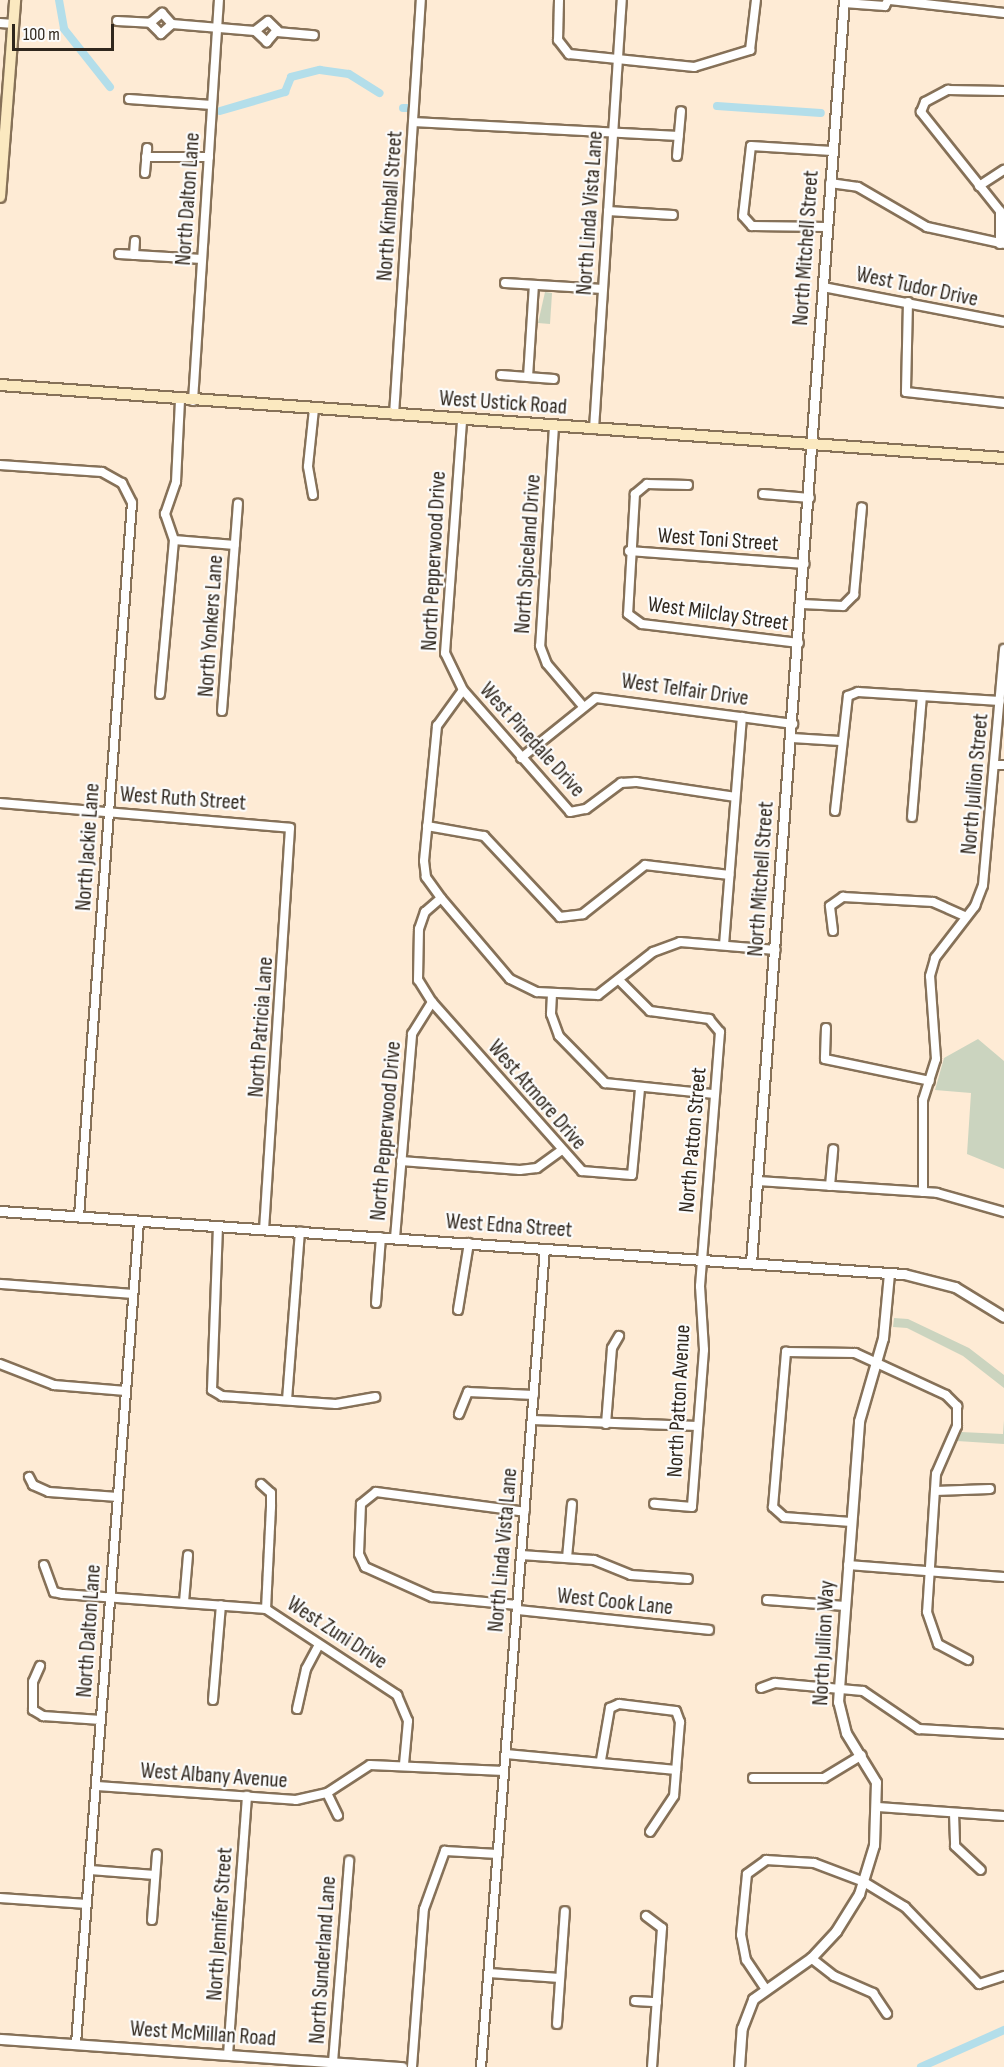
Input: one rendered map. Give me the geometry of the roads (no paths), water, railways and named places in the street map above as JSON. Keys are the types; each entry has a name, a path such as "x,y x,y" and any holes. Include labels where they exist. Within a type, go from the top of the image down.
{"main road":[{"path":"0,197 4,101 15,0"},
{"name":"West Ustick Road","path":"0,385 193,401 1004,458"}],"street":[{"name":"North Dalton Lane","path":"193,401 219,0"},
{"name":"North Kimball Street","path":"394,415 421,0"},
{"path":"560,0 557,33 563,48 577,58 702,67 744,54 753,42 756,0"},
{"name":"North Linda Vista Lane","path":"594,429 622,0"},
{"path":"954,0 954,10"},
{"path":"844,2 890,1 954,10 1004,13"},
{"name":"North Mitchell Street","path":"751,1263 810,498 844,2"},
{"path":"150,23 162,13 171,24 255,31 267,42 277,32"},
{"path":"117,21 150,23 161,34 171,24"},
{"path":"255,31 268,21 277,32 314,35"},
{"path":"0,23 14,24"},
{"path":"830,183 858,187 927,227 1002,244 1003,218 921,112 925,102 948,90 1004,91"},
{"path":"129,99 212,105"},
{"path":"677,156 681,111"},
{"path":"413,122 679,136"},
{"path":"827,227 745,224 751,146 832,151"},
{"path":"145,173 146,153 209,157"},
{"path":"978,186 1004,170"},
{"path":"608,211 673,215"},
{"path":"134,255 135,241"},
{"path":"119,254 202,259"},
{"path":"505,283 603,289"},
{"path":"528,377 534,285"},
{"name":"West Tudor Drive","path":"823,287 1004,322"},
{"path":"908,302 906,392 1004,403"},
{"path":"501,375 554,379"},
{"path":"160,694 174,540 165,514 176,482 180,399"},
{"path":"313,495 308,466 314,409"},
{"name":"North Pepperwood Drive","path":"462,420 445,653 463,690"},
{"name":"North Spiceland Drive","path":"554,426 540,646 547,664 582,705"},
{"name":"North Jackie Lane","path":"0,465 91,470 122,483 133,514 80,1217"},
{"path":"629,551 633,502 640,488 654,483 687,485"},
{"path":"763,494 810,498"},
{"name":"North Yonkers Lane","path":"222,711 238,504"},
{"path":"802,604 843,606 854,595 862,507"},
{"name":"North Yonkers Lane","path":"174,540 235,544"},
{"name":"West Toni Street","path":"629,551 805,564"},
{"name":"West Milclay Street","path":"629,551 625,607 633,620 799,643"},
{"name":"North Jullion Street","path":"966,918 985,874 1004,649"},
{"path":"463,690 437,726 424,868 441,898 510,979 522,988 552,994 598,995 665,945 724,945 776,950"},
{"name":"West Pinedale Drive","path":"463,690 521,758 575,813 629,782 735,797"},
{"path":"835,811 840,741 848,696 858,692 1000,701"},
{"name":"West Telfair Drive","path":"521,758 582,705 612,696 793,724"},
{"path":"912,817 921,696"},
{"path":"724,945 742,717"},
{"path":"792,738 840,741"},
{"path":"995,765 1004,765"},
{"name":"West Ruth Street","path":"0,804 109,811 290,828"},
{"path":"427,826 484,836 560,917 583,914 645,865 729,875"},
{"name":"North Patricia Lane","path":"264,1229 290,828"},
{"path":"832,931 830,906 843,897 933,902 966,918 931,966 936,1059 922,1108 923,1192"},
{"path":"432,1002 418,980 419,929 424,912 441,898"},
{"name":"North Patton Street","path":"619,980 650,1011 717,1024 702,1260"},
{"path":"552,994 559,1036 595,1076 611,1085 714,1094"},
{"name":"North Pepperwood Drive","path":"395,1238 412,1034 432,1002"},
{"name":"West Atmore Drive","path":"432,1002 560,1151 589,1173 632,1174 640,1089"},
{"path":"826,1028 825,1059 930,1081"},
{"path":"830,1186 832,1149"},
{"path":"400,1161 520,1170 537,1168 560,1151"},
{"path":"758,1181 923,1192 1004,1212"},
{"name":"West Edna Street","path":"0,1211 889,1273 955,1287 1004,1317"},
{"name":"North Dalton Lane","path":"76,2044 139,1221"},
{"path":"218,1226 212,1390 222,1396 353,1403 375,1397"},
{"path":"287,1400 300,1232"},
{"path":"376,1303 381,1237"},
{"path":"458,1310 469,1243"},
{"name":"North Linda Vista Lane","path":"481,2067 545,1248"},
{"name":"North Patton Avenue","path":"654,1504 692,1507 698,1426 702,1260"},
{"name":"North Jullion Way","path":"739,2067 745,2016 765,1988 811,1958 843,1921 864,1882 878,1807 876,1782 842,1722 838,1688 861,1404 876,1360 889,1273"},
{"path":"0,1284 134,1294"},
{"path":"606,1424 612,1348 619,1336"},
{"path":"851,1522 784,1517 775,1511 781,1363 786,1352 855,1353 876,1360 946,1395 959,1412 939,1464 935,1491 930,1572 931,1635 946,1652 968,1660"},
{"path":"0,1364 54,1385 126,1391"},
{"path":"459,1414 468,1392 534,1395"},
{"path":"532,1420 698,1426"},
{"path":"29,1477 33,1485 49,1492 118,1497"},
{"path":"261,1484 271,1493 266,1609"},
{"path":"935,1491 990,1489"},
{"name":"West Cook Lane","path":"525,1512 463,1508 434,1496 369,1493 361,1504 358,1554 366,1567 432,1597 709,1630"},
{"path":"567,1558 572,1504"},
{"path":"184,1602 188,1555"},
{"path":"521,1555 594,1560 631,1575 688,1579"},
{"path":"848,1565 1004,1577"},
{"name":"West Zuni Drive","path":"44,1566 54,1592 266,1609 318,1646 388,1687 405,1706 404,1764"},
{"path":"767,1600 844,1606"},
{"path":"213,1700 221,1605"},
{"path":"297,1709 306,1669 318,1646"},
{"path":"40,1666 33,1682 33,1710 43,1716 101,1720"},
{"path":"761,1688 775,1683 838,1688 875,1696 897,1718 919,1729 1004,1734"},
{"path":"601,1760 610,1708 619,1704 676,1711 674,1796 650,1832"},
{"path":"506,1754 601,1760 676,1770"},
{"path":"753,1778 824,1778 862,1755"},
{"name":"West Albany Avenue","path":"97,1786 296,1800 327,1793 370,1765 404,1764 504,1771"},
{"path":"327,1793 338,1816"},
{"name":"North Jennifer Street","path":"228,2055 248,1796"},
{"path":"878,1807 1004,1816"},
{"path":"954,1813 955,1846 981,1870"},
{"path":"412,2067 424,1909 445,1851 498,1854"},
{"path":"152,1920 157,1854"},
{"path":"765,1988 741,1949 745,1880 752,1867 766,1860 805,1862 864,1882 904,1906 979,1984 1004,1976"},
{"name":"North Sunderland Lane","path":"331,2064 349,1861"},
{"path":"90,1870 155,1875"},
{"path":"0,1898 87,1904"},
{"path":"556,2024 565,1911"},
{"path":"646,1916 662,1928 652,2067"},
{"path":"811,1958 834,1976 873,1993 887,2014"},
{"path":"489,1973 560,1978"},
{"path":"635,2001 657,2002"},
{"name":"West McMillan Road","path":"0,2039 331,2064 402,2067"}],"waterway":[{"path":"59,0 64,29 110,87"},
{"path":"220,111 285,92 291,77 320,70 349,74 379,93"},
{"path":"717,106 821,113"},
{"path":"403,108 408,108"},
{"path":"921,2067 1004,2030"}]}
